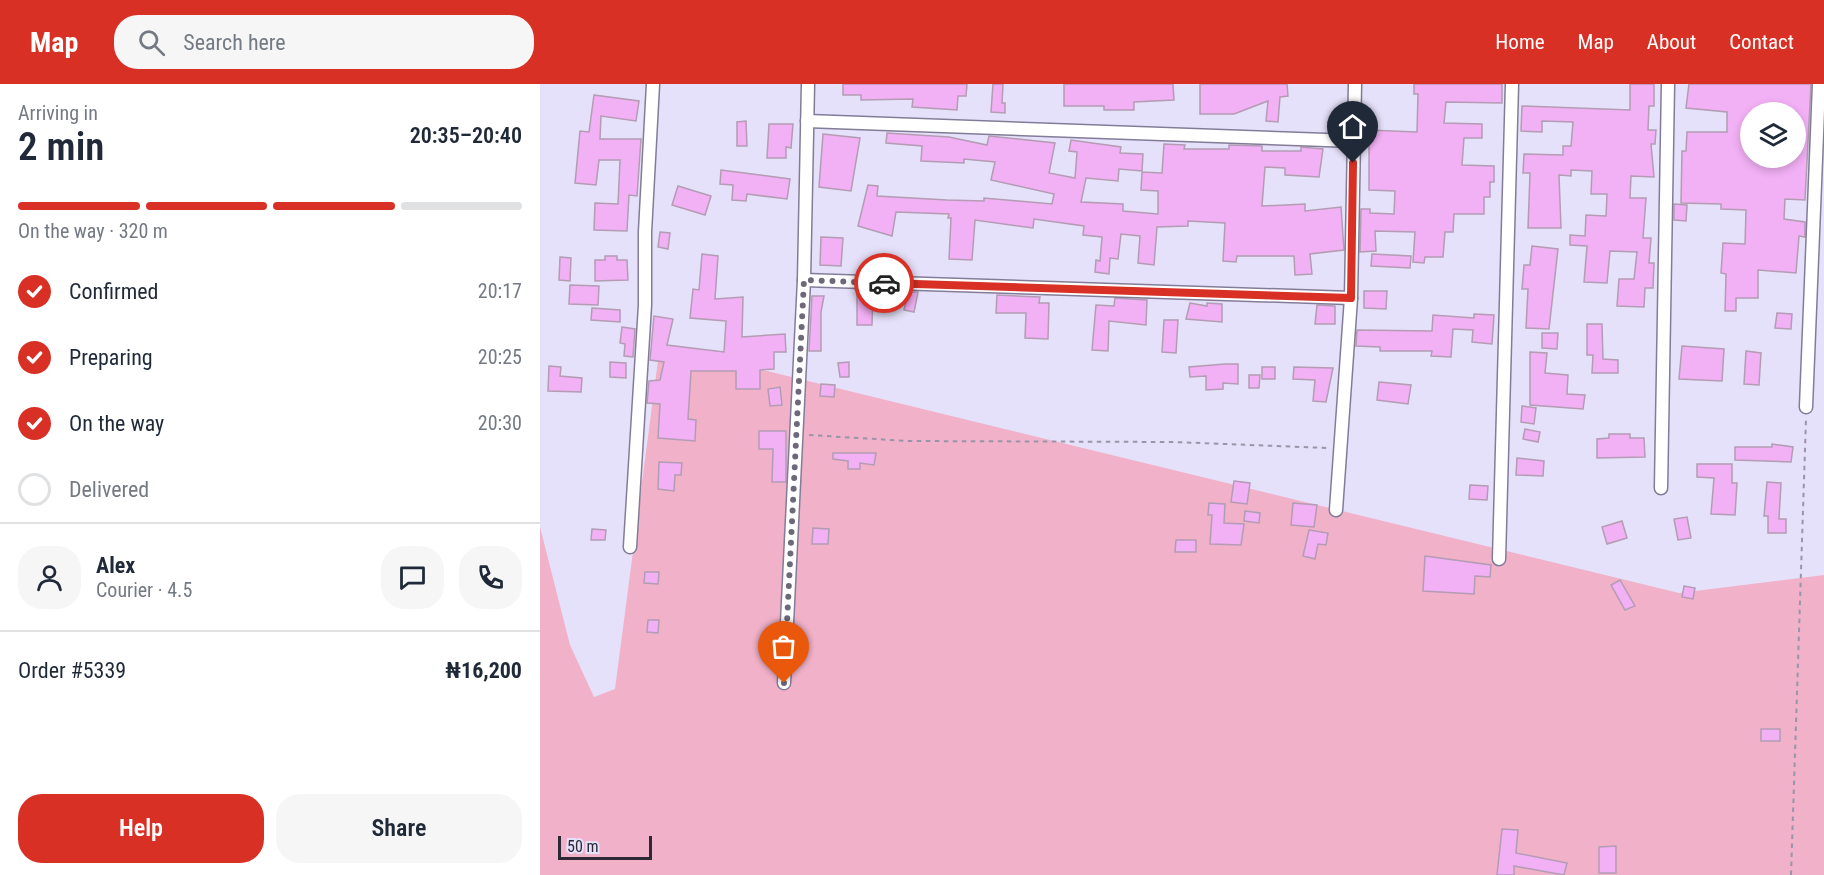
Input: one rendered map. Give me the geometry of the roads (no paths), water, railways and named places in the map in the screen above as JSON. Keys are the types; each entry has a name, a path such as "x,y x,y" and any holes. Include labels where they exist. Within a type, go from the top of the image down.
{"street":[{"path":"630,547 645,305 645,232 653,84"},
{"path":"784,683 804,280 808,84"},
{"path":"1336,510 1351,298 1355,84"},
{"path":"1499,559 1512,84"},
{"path":"1661,488 1668,84"},
{"path":"1806,407 1819,84"},
{"path":"807,121 1354,141"},
{"path":"804,280 1351,298"}]}
